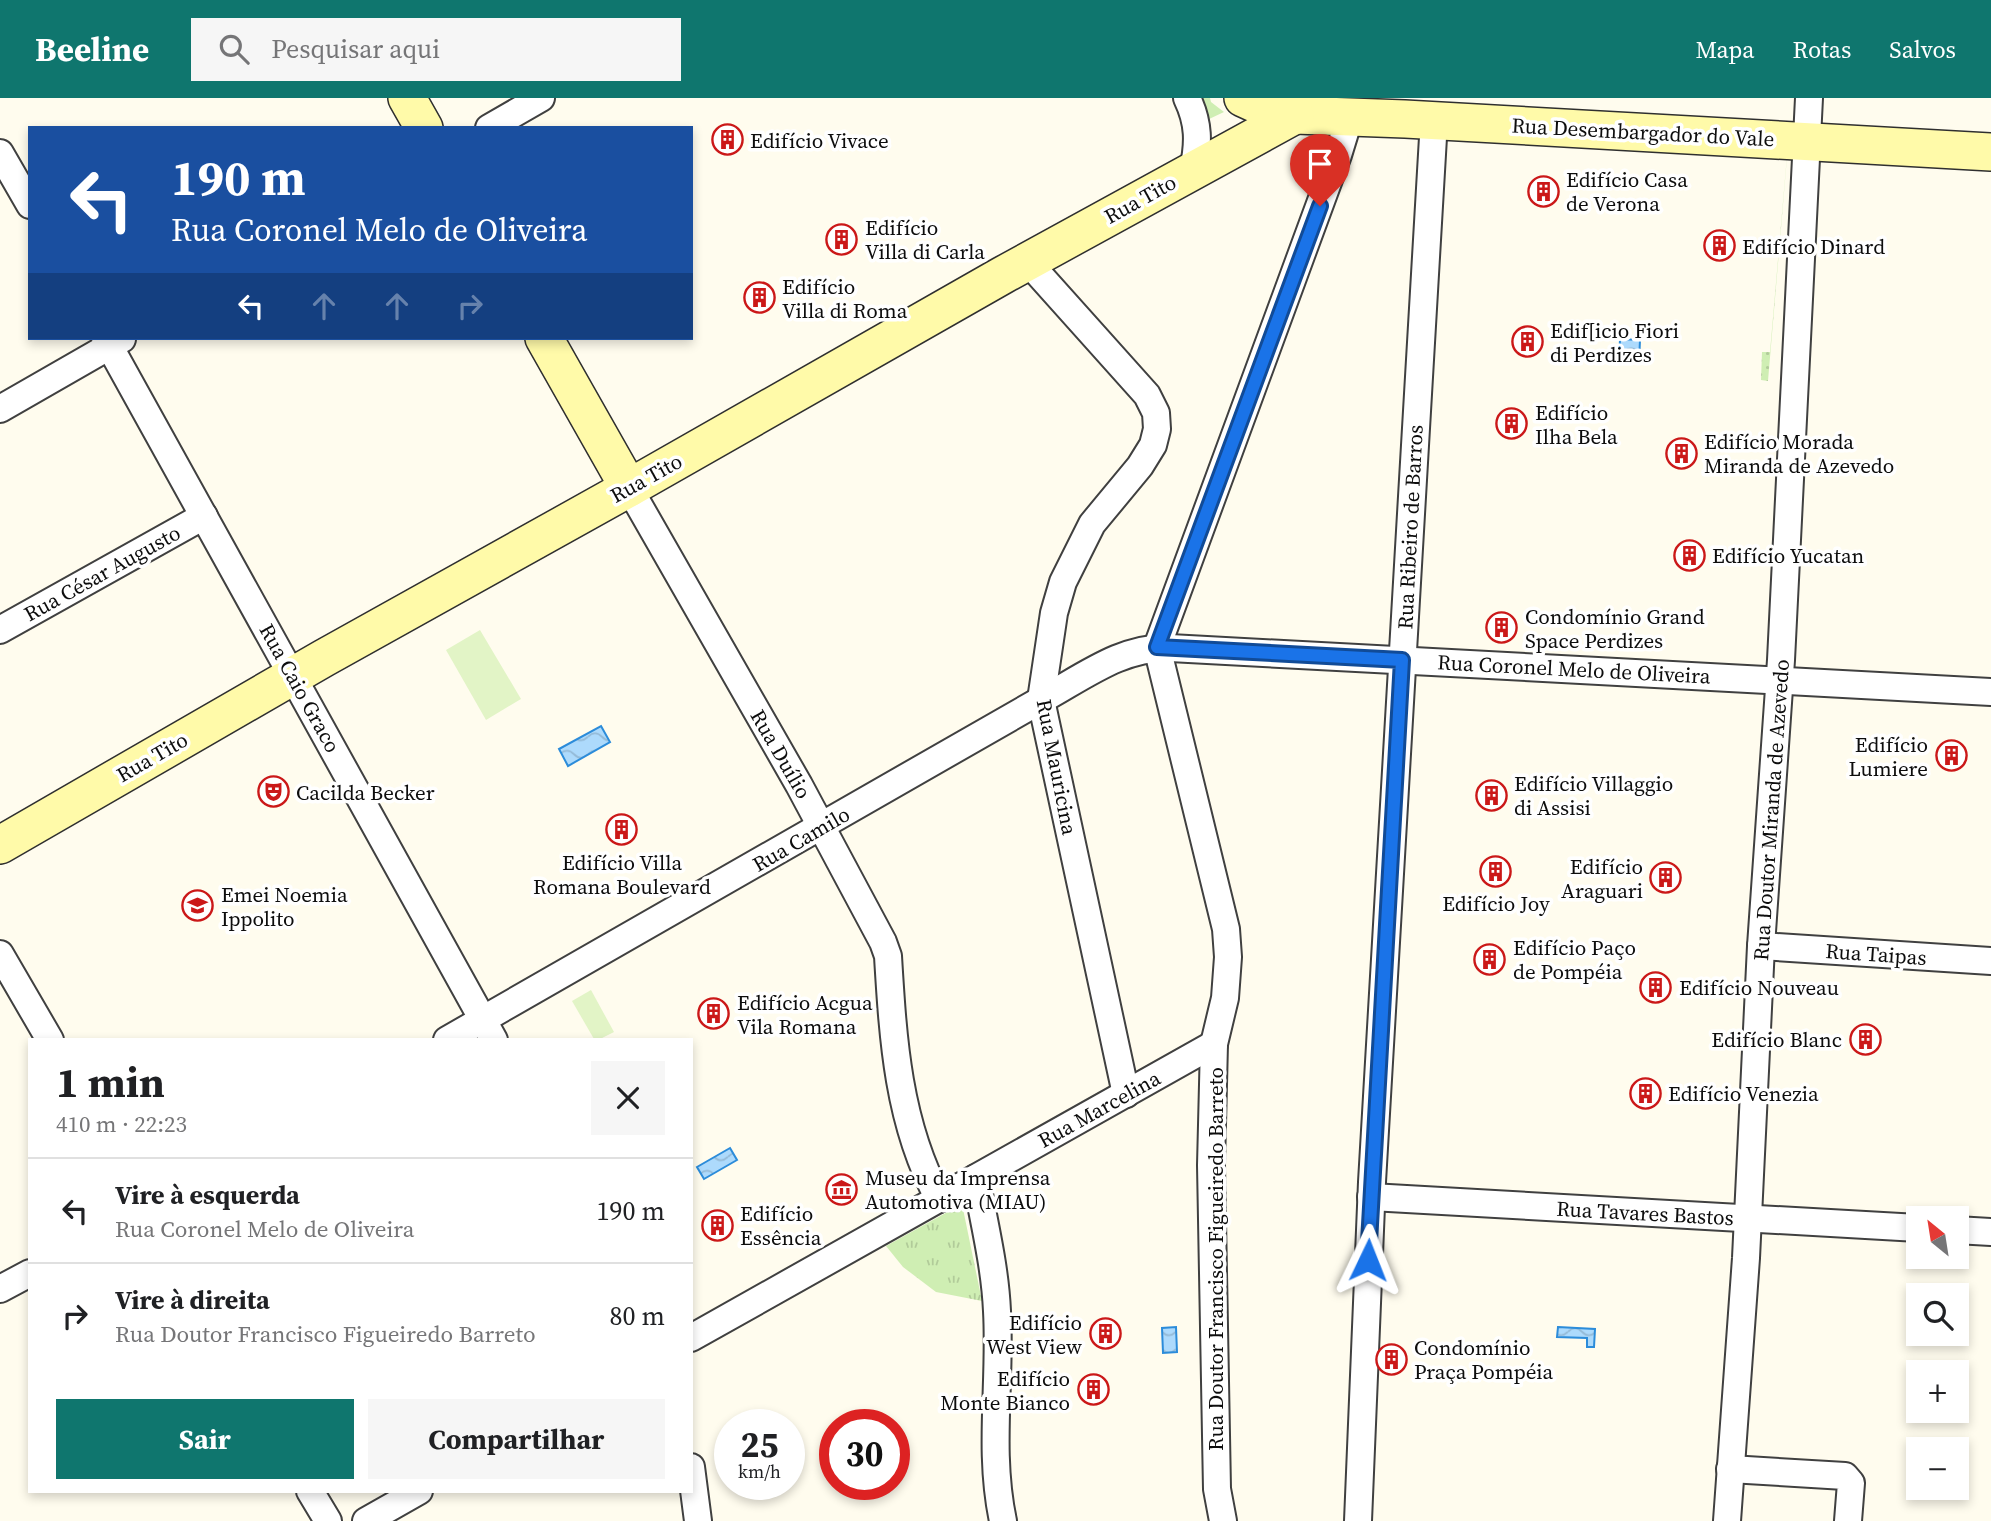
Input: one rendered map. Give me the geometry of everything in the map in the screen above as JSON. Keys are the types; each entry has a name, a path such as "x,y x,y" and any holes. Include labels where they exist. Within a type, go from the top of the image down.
{"main road":[{"path":"407,98 423,126"},
{"name":"Rua Desembargador do Vale","path":"1243,98 1265,108 1294,115 1434,120 1991,152"},
{"name":"Rua Tito","path":"0,845 1027,261 1294,115"},
{"name":"Rua Duílio","path":"545,340 629,488"}],"street":[{"path":"492,126 541,98"},
{"path":"1186,98 1198,129 1198,147 1193,170"},
{"name":"Rua Doutor Miranda de Azevedo","path":"1727,1521 1748,1219 1809,98"},
{"path":"1157,647 1350,116"},
{"name":"Rua Ribeiro de Barros","path":"1358,1521 1371,1197 1434,120"},
{"path":"0,153 28,202"},
{"name":"Rua Mauricina","path":"1027,261 1147,395 1156,413 1157,429 1153,445 1140,466 1091,524 1063,582 1054,613 1041,700 1126,1094"},
{"path":"0,409 113,341"},
{"name":"Rua Caio Graco","path":"113,341 204,516 488,1030"},
{"name":"Rua Duílio","path":"629,488 883,942 888,956 895,1049 902,1097 920,1164 939,1199"},
{"name":"Rua César Augusto","path":"0,630 204,516"},
{"name":"Rua Coronel Melo de Oliveira","path":"1157,647 1991,692"},
{"name":"Rua Camilo","path":"455,1038 488,1030 821,828 1041,700 1117,658 1157,647"},
{"name":"Rua Doutor Francisco Figueiredo Barreto","path":"1157,647 1226,929 1228,957 1225,998 1214,1044 1211,1165 1217,1489 1223,1521"},
{"name":"Rua Taipas","path":"1761,946 1991,961"},
{"path":"0,954 49,1038"},
{"name":"Rua Marcelina","path":"693,1337 1214,1044"},
{"path":"976,1178 992,1260 997,1313 994,1461 1003,1521"},
{"name":"Rua Tavares Bastos","path":"1371,1197 1906,1227"},
{"path":"1969,1231 1991,1233"},
{"path":"0,1289 28,1274"},
{"path":"1730,1469 1845,1476 1851,1483 1848,1521"},
{"path":"693,1482 698,1521"},
{"path":"311,1493 328,1521"},
{"path":"366,1521 415,1493"}],"green space":[{"path":"1196,98 1210,98 1211,102 1224,112 1207,120"},
{"path":"1792,98 1768,381 1761,380 1762,352 1770,352"},
{"path":"480,630 521,699 486,720 446,650"},
{"path":"591,990 614,1032 602,1038 593,1038 572,1001"},
{"path":"962,1204 982,1301 936,1292 903,1267 886,1246"}],"water":[{"path":"1620,339 1640,340 1639,363 1619,361"},
{"path":"601,726 610,742 568,766 559,749"},
{"path":"730,1148 737,1160 704,1179 697,1167"},
{"path":"1176,1327 1177,1352 1163,1353 1162,1328"},
{"path":"1558,1327 1595,1329 1594,1347 1587,1347 1587,1338 1557,1337"}],"place":[{"name":"Edifício Vivace","path":"727,140"},
{"name":"Edifício Casa de Verona","path":"1543,191"},
{"name":"Edifício Villa di Carla","path":"842,239"},
{"name":"Edifício Dinard","path":"1719,246"},
{"name":"Edifício Villa di Roma","path":"759,298"},
{"name":"Edif[icio Fiori di Perdizes","path":"1527,342"},
{"name":"Edifício Ilha Bela","path":"1512,424"},
{"name":"Edifício Morada Miranda de Azevedo","path":"1681,453"},
{"name":"Edifício Yucatan","path":"1689,555"},
{"name":"Condomínio Grand Space Perdizes","path":"1502,628"},
{"name":"Edifício Lumiere","path":"1951,756"},
{"name":"Cacilda Becker","path":"273,792"},
{"name":"Edifício Villaggio di Assisi","path":"1491,795"},
{"name":"Edifício Villa Romana Boulevard","path":"622,830"},
{"name":"Edifício Joy","path":"1496,871"},
{"name":"Edifício Araguari","path":"1666,878"},
{"name":"Emei Noemia Ippolito","path":"198,906"},
{"name":"Edifício Paço de Pompéia","path":"1490,959"},
{"name":"Edifício Nouveau","path":"1656,987"},
{"name":"Edifício Acgua Vila Romana","path":"714,1014"},
{"name":"Edifício Blanc","path":"1865,1039"},
{"name":"Edifício Venezia","path":"1645,1093"},
{"name":"Museu da Imprensa Automotiva (MIAU)","path":"842,1189"},
{"name":"Edifício Essência","path":"717,1225"},
{"name":"Edifício West View","path":"1105,1334"},
{"name":"Condomínio Praça Pompéia","path":"1391,1359"},
{"name":"Edifício Monte Bianco","path":"1093,1390"}],"route":[{"path":"1320,206 1157,647 1402,660 1368,1260"}]}
